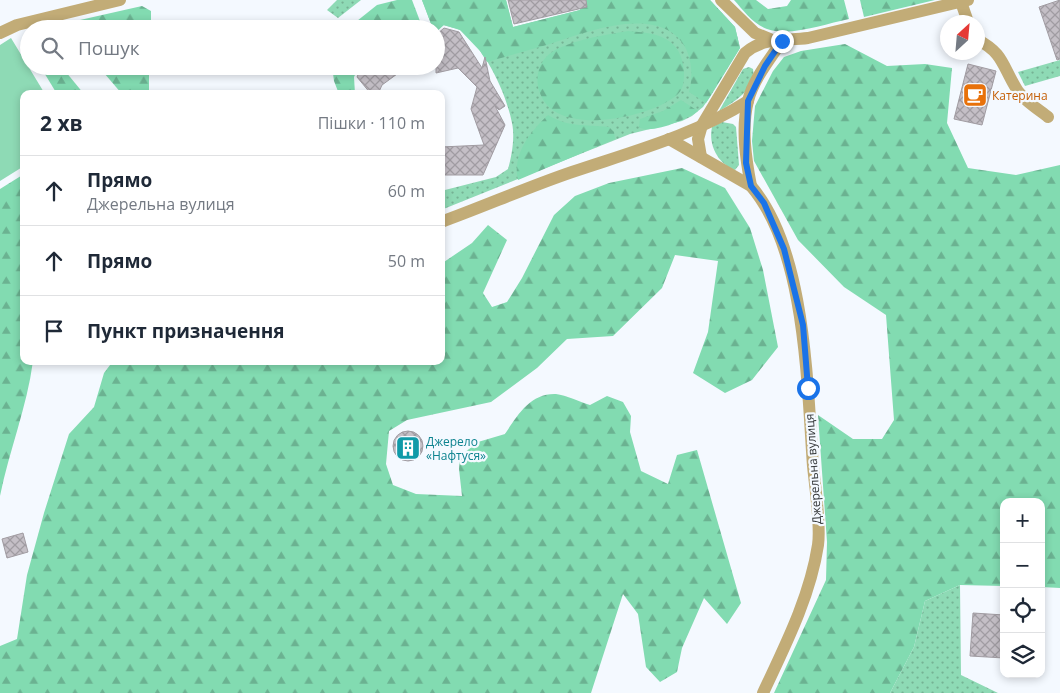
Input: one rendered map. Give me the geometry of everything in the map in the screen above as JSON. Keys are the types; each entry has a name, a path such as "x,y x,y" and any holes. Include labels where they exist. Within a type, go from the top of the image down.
{"street":[{"path":"38,20 120,0"},
{"path":"721,0 755,33 776,40"},
{"path":"701,157 698,139 702,125 745,54 776,40 808,38 965,1 967,15"},
{"path":"0,34 20,24"},
{"path":"751,186 745,138 748,101 776,40"},
{"path":"985,44 999,54 1016,90 1048,117"},
{"path":"445,220 570,173 669,139 726,115 748,101"},
{"path":"669,139 751,186"},
{"name":"Джерельна вулиця","path":"751,186 764,203 784,249 803,325 819,543 806,592 763,693"}],"green space":[{"path":"337,0 361,0 338,18 327,10"},
{"path":"397,0 412,0 420,20 358,20 377,5"},
{"path":"422,0 506,0 513,27 580,10 578,0 710,0 735,27 740,48 703,107 692,116 682,121 630,134 445,208 445,190 496,177 508,169 513,146 513,128 500,86 479,49 462,31 445,26 445,20 430,20"},
{"path":"422,0 506,0 513,27 580,10 578,0 710,0 735,27 740,48 706,103 689,92 691,69 685,47 673,34 658,26 622,24 602,28 487,62 480,51 460,30 445,25 445,20 430,20"},
{"path":"734,0 756,0 768,9 787,6 791,0 844,0 849,19 797,31 776,31 757,24"},
{"path":"860,0 935,0 864,17"},
{"path":"142,6 151,11 151,20 80,20"},
{"path":"628,31 649,33 666,39 673,44 682,60 684,72 683,87 678,94 647,111 596,120 576,119 562,115 544,102 537,79 541,64 546,57 569,44 588,38"},
{"path":"11,38 20,53 20,75 33,75 43,90 20,90 20,168 0,181 0,45"},
{"path":"845,44 887,66 925,64 952,68 947,123 968,168 1016,175 1060,165 1060,588 1045,587 1045,498 1000,498 1000,586 960,585 925,601 914,647 890,693 774,693 826,580 827,542 818,415 853,439 882,439 894,420 886,315 844,287 798,240 754,161 752,141 755,106 773,71 784,57 801,51"},
{"path":"1060,60 1060,76 1025,86 1018,72"},
{"path":"749,67 753,69 753,76 748,89 731,104 719,111 743,69"},
{"path":"45,75 68,75 81,90 55,90"},
{"path":"106,75 149,75 149,90 119,90"},
{"path":"333,75 355,75 355,90 337,90"},
{"path":"681,100 698,111 678,122 660,128 645,129 639,127 640,119 663,111"},
{"path":"548,115 570,124 609,127 614,132 615,139 518,180 517,170 520,152 529,136"},
{"path":"722,122 733,124 736,127 739,165 735,170 719,159 713,147 712,127"},
{"path":"682,168 725,188 750,228 763,270 778,347 752,380 725,393 693,373 708,332 718,261 675,255 662,288 613,336 567,339 537,368 491,402 407,420 389,431 386,464 393,485 416,494 462,496 459,469 460,456 478,442 505,434 520,413 532,401 539,397 556,394 590,405 607,396 623,402 631,416 630,432 641,471 668,484 677,455 697,450 741,603 727,624 704,598 682,648 677,672 660,682 646,667 638,614 623,594 591,693 0,693 0,646 17,639 27,575 69,434 94,407 104,373 110,365 445,365 445,261 472,243 488,225 507,240 483,293 492,307 507,302 522,278 554,215 575,196 609,183"},
{"path":"20,176 20,365 32,365 27,395 0,496 0,189"},
{"path":"960,585 961,675 998,693 890,693 914,647 925,601"}],"building":[{"path":"508,0 586,0 587,7 514,24"},
{"path":"1060,0 1060,59 1057,60 1039,7"},
{"path":"445,28 459,32 482,68 485,57 490,81 505,106 499,110 495,106 505,125 483,175 445,175 445,147 484,145 471,109 477,87 458,68 445,71"},
{"name":"Катерина","path":"968,64 996,71 982,125 954,119"},
{"path":"358,75 396,75 382,85 380,90 368,90 357,77"},
{"name":"Джерело «Нафтуся»","path":"408,431 419,435 423,446 419,457 408,461 397,457 393,446 397,435"},
{"path":"23,533 28,552 7,558 2,539"},
{"path":"973,613 1000,615 1000,658 970,656"}],"place":[{"name":"Катерина","path":"975,95"},
{"name":"Джерело «Нафтуся»","path":"408,448"}],"route":[{"path":"782,41 765,66 748,101 745,138 746,163 751,186 764,203 784,249 803,325 808,388"}]}
